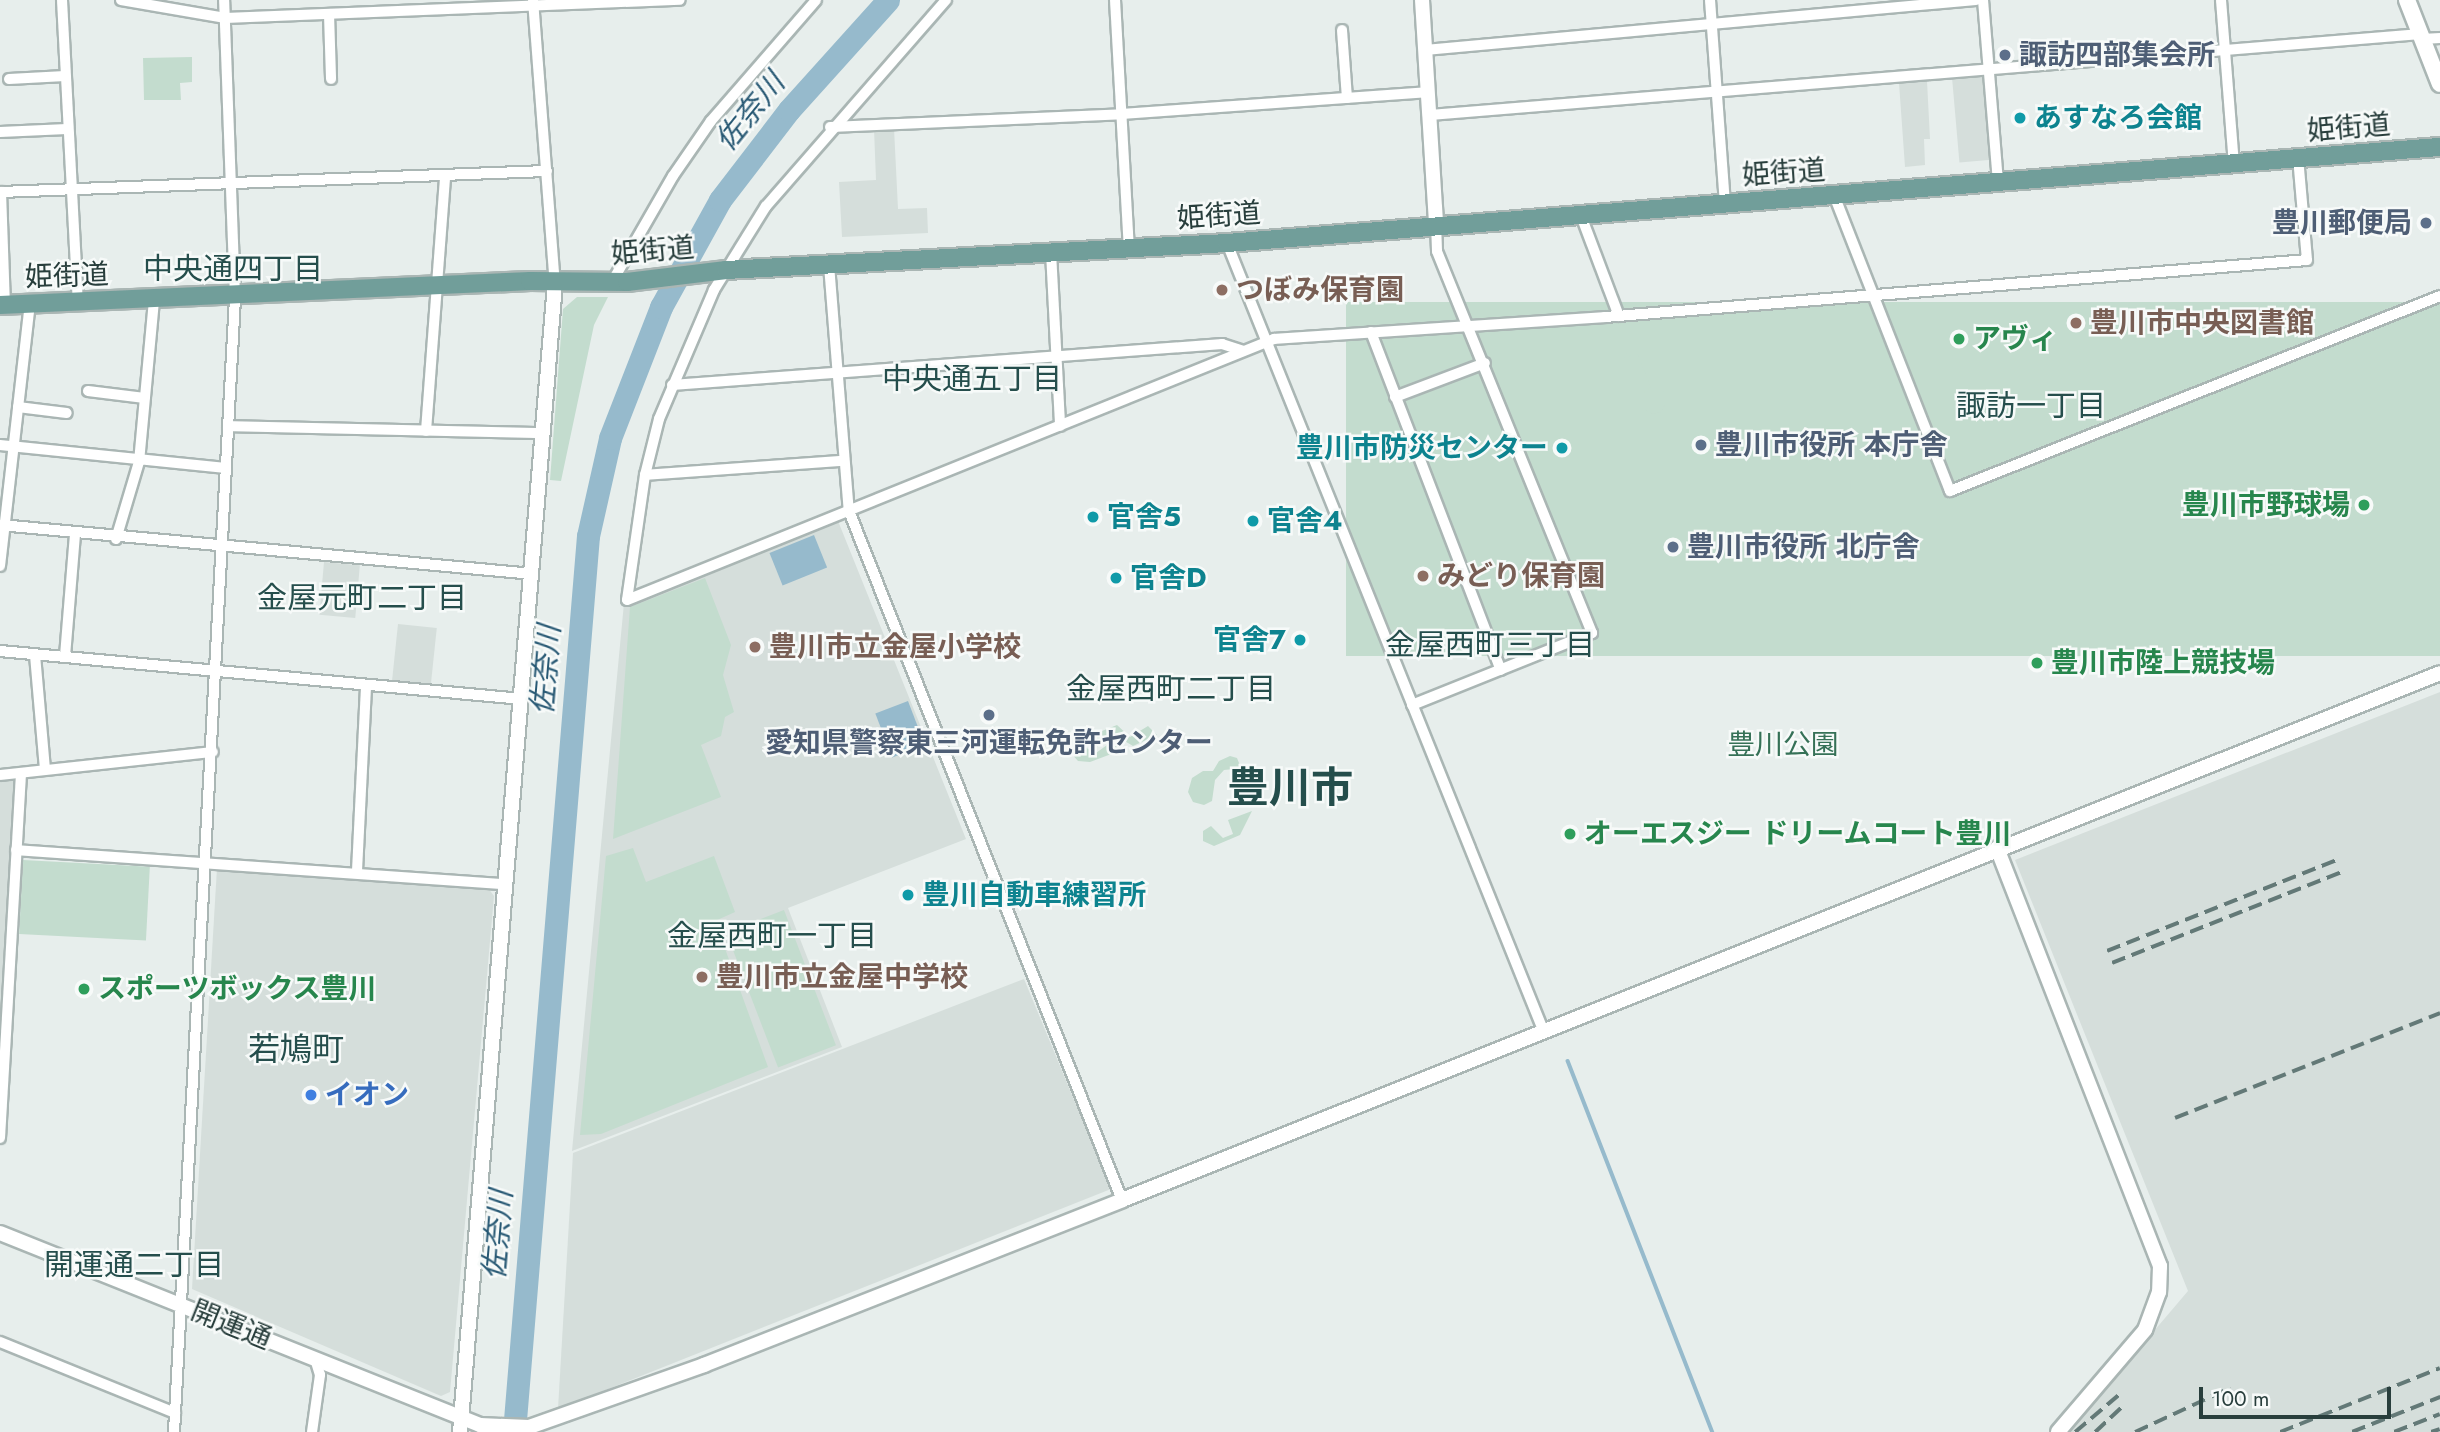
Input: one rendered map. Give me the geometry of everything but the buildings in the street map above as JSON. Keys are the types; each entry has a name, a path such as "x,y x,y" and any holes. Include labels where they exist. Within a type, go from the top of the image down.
{"main road":[{"path":"2407,0 2440,84"},
{"name":"姫街道","path":"3,305 235,297 438,285 620,282 726,270 1227,243 2440,147"}],"street":[{"path":"62,0 78,302"},
{"path":"121,0 225,18 533,3 680,0"},
{"path":"174,1432 213,752 235,297 224,0"},
{"path":"620,282 673,176 711,121 816,0"},
{"path":"946,0 830,127 766,206 726,270 672,385 645,475 627,600 1266,342 2307,260 2298,158"},
{"path":"1115,0 1129,247"},
{"path":"1412,705 1592,633 1485,363 1437,251 1422,0"},
{"path":"1710,0 1725,203"},
{"path":"1426,50 1712,28 1976,0"},
{"path":"1983,0 1998,182"},
{"path":"2221,0 2234,164"},
{"path":"461,1425 555,283 533,3"},
{"path":"329,14 331,79"},
{"path":"1342,30 1347,98"},
{"path":"1430,115 2225,50 2440,38"},
{"path":"9,79 65,76"},
{"path":"830,127 1122,114 1429,92"},
{"path":"0,132 67,130"},
{"path":"3,305 1,192 547,171"},
{"path":"426,431 446,176"},
{"path":"1833,195 1950,491 2440,296"},
{"path":"1580,213 1619,316"},
{"path":"1227,243 1543,1030"},
{"path":"1051,252 1059,426"},
{"path":"829,265 842,461 849,511 1122,1200 2440,673"},
{"path":"116,539 139,462 154,299"},
{"path":"0,566 2,526 30,304"},
{"path":"1371,332 1501,670"},
{"path":"672,385 1222,344 1243,351"},
{"path":"1395,397 1485,363"},
{"path":"88,391 145,398"},
{"path":"18,407 67,413"},
{"path":"228,426 542,433"},
{"path":"0,445 139,462 226,468"},
{"path":"645,475 842,461"},
{"path":"2,526 116,539 533,574"},
{"path":"65,656 75,534"},
{"path":"0,651 217,674 522,699"},
{"path":"35,655 44,769"},
{"path":"357,872 366,686"},
{"path":"0,775 213,752"},
{"path":"0,1138 21,774"},
{"path":"1997,848 2160,1266 2159,1292 2145,1330 2058,1432"},
{"path":"16,850 507,884"},
{"name":"開運通","path":"0,1233 315,1359 461,1425 488,1426 544,1423 1122,1200"},
{"path":"0,1342 175,1413"},
{"path":"312,1432 320,1375 315,1359"}],"shaded area":[{"path":"1984,76 1991,160 1959,162 1952,79"},
{"path":"1927,81 1930,139 1924,139 1925,165 1905,167 1899,83"},
{"path":"894,128 898,209 927,208 928,233 842,237 839,182 876,180 874,129"},
{"path":"1435,512 1460,576 1382,606 1358,542"},
{"path":"836,516 966,839 788,908 842,1047 572,1151 624,603"},
{"path":"324,562 360,565 355,618 319,615"},
{"path":"398,624 437,628 431,685 392,681"},
{"path":"2440,692 2440,1432 2068,1432 2188,1291 2015,860"},
{"path":"11,777 15,781 0,1045 0,779"},
{"path":"217,868 488,888 494,896 450,1392 441,1396 192,1289"},
{"path":"1024,979 1111,1189 558,1409 573,1153"}],"green space":[{"path":"192,57 192,82 180,83 181,100 144,100 143,58"},
{"path":"577,297 608,297 594,325 561,481 550,480 563,309"},
{"path":"1346,302 2440,302 2440,656 1346,656"},
{"path":"1628,352 1637,352 1663,391 1667,401 1661,412 1652,414 1642,408 1642,394 1651,387 1637,353 1623,359"},
{"path":"705,578 731,645 723,675 734,712 725,717 721,736 701,745 721,797 613,839 630,607"},
{"path":"1117,725 1130,737 1148,726 1157,735 1133,746 1113,734 1097,747 1087,745 1087,737"},
{"path":"1114,740 1121,742 1122,750 1090,762 1078,761 1069,751 1077,743 1096,753"},
{"path":"1230,756 1237,758 1245,778 1234,769 1224,770 1215,780 1212,801 1204,805 1193,802 1188,792 1192,778 1203,771 1213,771 1219,761"},
{"path":"1252,811 1240,835 1214,846 1203,841 1203,831 1211,826 1223,838 1233,834 1228,820"},
{"path":"633,848 646,882 714,856 735,912 715,921 768,1067 601,1134 580,1135 606,856"},
{"path":"23,860 150,867 146,941 19,934"},
{"path":"784,910 836,1045 778,1068 726,932"}],"water":[{"path":"814,535 827,567 783,585 769,553"},
{"path":"908,701 925,745 892,757 875,714"}],"waterway":[{"name":"佐奈川","path":"514,1432 588,536 610,438 661,307 720,200 789,110 888,0"},
{"path":"1568,1061 1713,1432"}],"railway":[{"path":"2107,951 2339,859"},
{"path":"2112,963 2344,871"},
{"path":"2175,1118 2440,1013"},
{"path":"2280,1432 2440,1368"},
{"path":"2135,1432 2230,1388"},
{"path":"2075,1432 2121,1393"},
{"path":"2352,1432 2440,1397"},
{"path":"2095,1432 2122,1407"},
{"path":"2394,1432 2440,1414"},
{"path":"2431,1432 2440,1429"}],"place":[{"name":"諏訪四部集会所","path":"2005,55"},
{"name":"あすなろ会館","path":"2020,118"},
{"name":"豊川郵便局","path":"2426,223"},
{"name":"つぼみ保育園","path":"1222,290"},
{"name":"豊川市中央図書館","path":"2076,323"},
{"name":"アヴィ","path":"1959,339"},
{"name":"豊川市役所 本庁舎","path":"1701,445"},
{"name":"豊川市防災センター","path":"1562,448"},
{"name":"豊川市野球場","path":"2364,505"},
{"name":"官舎5","path":"1093,517"},
{"name":"官舎4","path":"1253,521"},
{"name":"豊川市役所 北庁舎","path":"1673,547"},
{"name":"みどり保育園","path":"1423,576"},
{"name":"官舎D","path":"1116,578"},
{"name":"官舎7","path":"1300,640"},
{"name":"豊川市立金屋小学校","path":"755,647"},
{"name":"豊川市陸上競技場","path":"2037,663"},
{"name":"愛知県警察東三河運転免許センター","path":"989,715"},
{"name":"オーエスジー ドリームコート豊川","path":"1570,834"},
{"name":"豊川自動車練習所","path":"908,895"},
{"name":"豊川市立金屋中学校","path":"702,977"},
{"name":"スポーツボックス豊川","path":"84,989"},
{"name":"イオン","path":"311,1095"}],"district":[{"name":"中央通四丁目","path":"233,269"},
{"name":"中央通五丁目","path":"972,379"},
{"name":"諏訪一丁目","path":"2031,406"},
{"name":"金屋元町二丁目","path":"362,598"},
{"name":"金屋西町三丁目","path":"1490,645"},
{"name":"金屋西町二丁目","path":"1171,689"},
{"name":"豊川市","path":"1290,788"},
{"name":"金屋西町一丁目","path":"772,936"},
{"name":"若鳩町","path":"296,1049"},
{"name":"開運通二丁目","path":"134,1265"}],"park label":[{"name":"豊川公園","path":"1783,745"}]}
